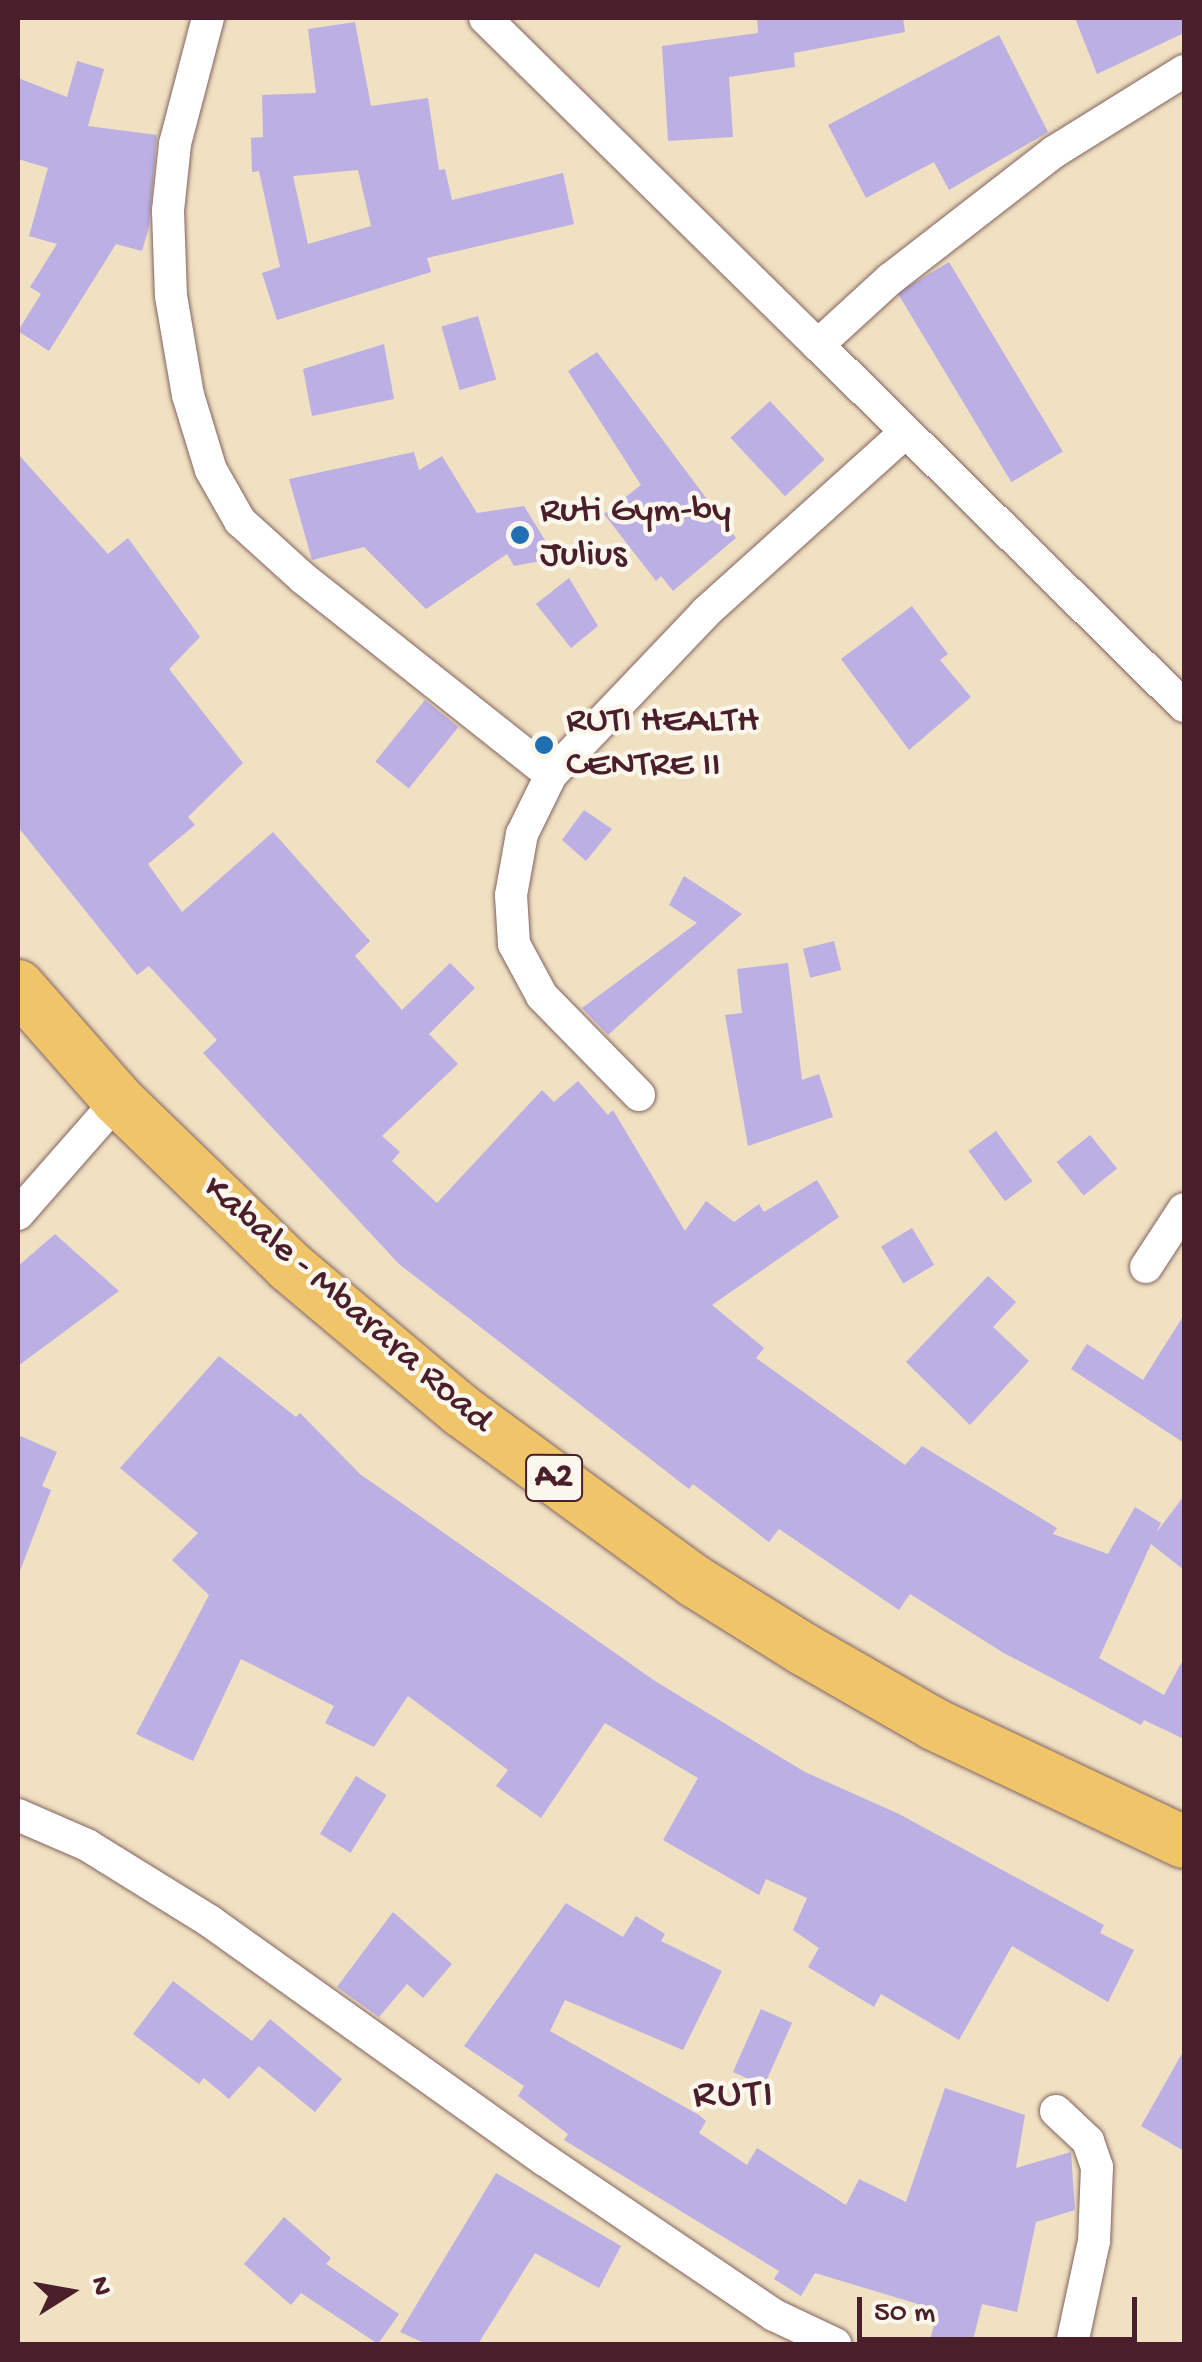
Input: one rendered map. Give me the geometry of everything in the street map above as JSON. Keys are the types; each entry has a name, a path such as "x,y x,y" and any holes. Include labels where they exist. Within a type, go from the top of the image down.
{"main road":[{"name":"Kabale - Mbarara Road","path":"18,986 118,1100 288,1266 462,1412 696,1582 934,1724 1184,1842"}],"street":[{"path":"208,18 175,144 168,211 171,296 188,395 210,470 240,521 304,580 551,775"},
{"path":"484,18 1184,706"},
{"path":"818,345 890,279 1054,152 1184,71"},
{"path":"639,1095 542,996 514,944 511,896 522,834 551,775 706,612 904,433"},
{"path":"18,1214 118,1100"},
{"path":"1146,1266 1184,1209"},
{"path":"18,1815 87,1845 212,1922 741,2293 835,2344"},
{"path":"1056,2111 1088,2140 1097,2167 1094,2240 1072,2344"}],"building":[{"path":"757,18 903,18 905,32 794,53 795,67 729,77 733,137 668,141 662,46 758,33"},
{"path":"1075,18 1184,18 1184,33 1097,74"},
{"path":"355,22 371,106 428,98 439,170 445,169 452,200 563,173 574,224 427,258 431,272 277,320 262,273 280,267 259,171 252,172 251,138 263,137 262,95 316,93 308,29","holes":["358,170 371,226 308,244 293,176"]},
{"path":"999,35 1048,132 949,190 934,162 866,198 828,125"},
{"path":"77,61 104,69 88,126 157,135 149,227 142,251 116,244 49,351 18,331 41,294 30,287 57,244 29,236 48,168 18,159 18,78 67,97"},
{"path":"949,262 1063,451 1011,482 898,293"},
{"path":"478,316 496,379 460,390 441,326"},
{"path":"384,344 394,399 312,416 303,369"},
{"path":"597,352 736,538 673,591 661,576 656,581 604,514 641,485 568,371"},
{"path":"770,401 825,460 785,496 731,438"},
{"path":"414,452 419,470 442,456 477,513 524,506 556,558 514,566 507,554 426,609 364,547 312,560 289,479"},
{"path":"18,454 108,554 128,538 200,637 169,669 243,763 188,817 195,825 148,864 182,912 273,832 370,941 355,956 402,1010 450,963 475,988 429,1034 458,1064 382,1136 400,1152 392,1161 437,1203 542,1090 554,1102 578,1081 608,1115 613,1110 685,1231 706,1201 734,1222 759,1204 764,1212 817,1180 839,1217 712,1305 764,1348 756,1358 905,1465 922,1446 1057,1528 1053,1534 1108,1554 1135,1507 1161,1523 1156,1533 1184,1496 1184,1570 1151,1544 1099,1658 1164,1695 1184,1658 1184,1739 1144,1720 1141,1725 1002,1652 910,1594 899,1610 779,1529 769,1542 693,1484 689,1489 399,1264 203,1053 217,1040 149,966 137,975 18,827"},
{"path":"569,578 598,626 571,648 536,604"},
{"path":"912,606 948,654 940,660 971,697 909,750 841,659"},
{"path":"425,700 458,727 409,788 375,761"},
{"path":"584,810 612,829 586,861 562,840"},
{"path":"684,876 742,914 608,1035 582,1008 697,923 669,905"},
{"path":"834,941 841,970 810,978 803,949"},
{"path":"788,963 802,1080 819,1074 833,1117 748,1146 725,1015 742,1013 737,969"},
{"path":"996,1131 1032,1181 1005,1201 968,1151"},
{"path":"1090,1135 1117,1168 1084,1195 1057,1162"},
{"path":"912,1228 934,1265 903,1283 881,1247"},
{"path":"55,1234 119,1291 18,1366 18,1266"},
{"path":"988,1276 1016,1302 993,1327 1029,1361 970,1425 906,1362"},
{"path":"1184,1315 1184,1443 1071,1369 1087,1344 1143,1380"},
{"path":"219,1356 296,1417 300,1413 360,1474 655,1681 805,1772 899,1814 1104,1925 1100,1933 1134,1950 1108,2002 1012,1946 959,2040 881,1994 874,2007 808,1967 819,1948 793,1930 807,1898 766,1879 759,1895 663,1840 698,1778 605,1723 541,1818 496,1786 508,1770 408,1696 374,1747 325,1723 334,1706 241,1659 193,1761 136,1734 209,1595 172,1560 198,1533 120,1468"},
{"path":"18,1435 57,1452 42,1486 51,1490 20,1571"},
{"path":"356,1776 387,1795 350,1853 320,1834"},
{"path":"566,1903 623,1937 636,1916 665,1934 661,1941 722,1971 683,2050 565,2000 550,2031 699,2115 706,2121 699,2133 747,2165 757,2148 846,2205 859,2179 906,2202 945,2088 1025,2115 1016,2168 1071,2152 1075,2210 1036,2222 1017,2312 982,2304 972,2344 929,2344 938,2310 815,2273 801,2296 774,2279 779,2271 564,2140 568,2134 518,2096 524,2086 464,2046"},
{"path":"393,1912 452,1964 423,1998 407,1984 379,2017 337,1987"},
{"path":"173,1981 252,2041 270,2019 342,2079 315,2112 259,2066 229,2099 204,2078 199,2084 133,2034"},
{"path":"761,2009 792,2023 764,2086 733,2072"},
{"path":"1184,2050 1184,2151 1141,2126"},
{"path":"496,2173 621,2246 599,2288 535,2253 478,2344 426,2344 400,2332"},
{"path":"284,2217 331,2258 326,2264 399,2314 378,2344 301,2293 291,2305 244,2264"}],"place":[{"name":"Ruti Gym-by Julius","path":"520,535"},
{"name":"RUTI HEALTH CENTRE II","path":"544,745"}],"district":[{"name":"RUTI","path":"734,2097"}]}
